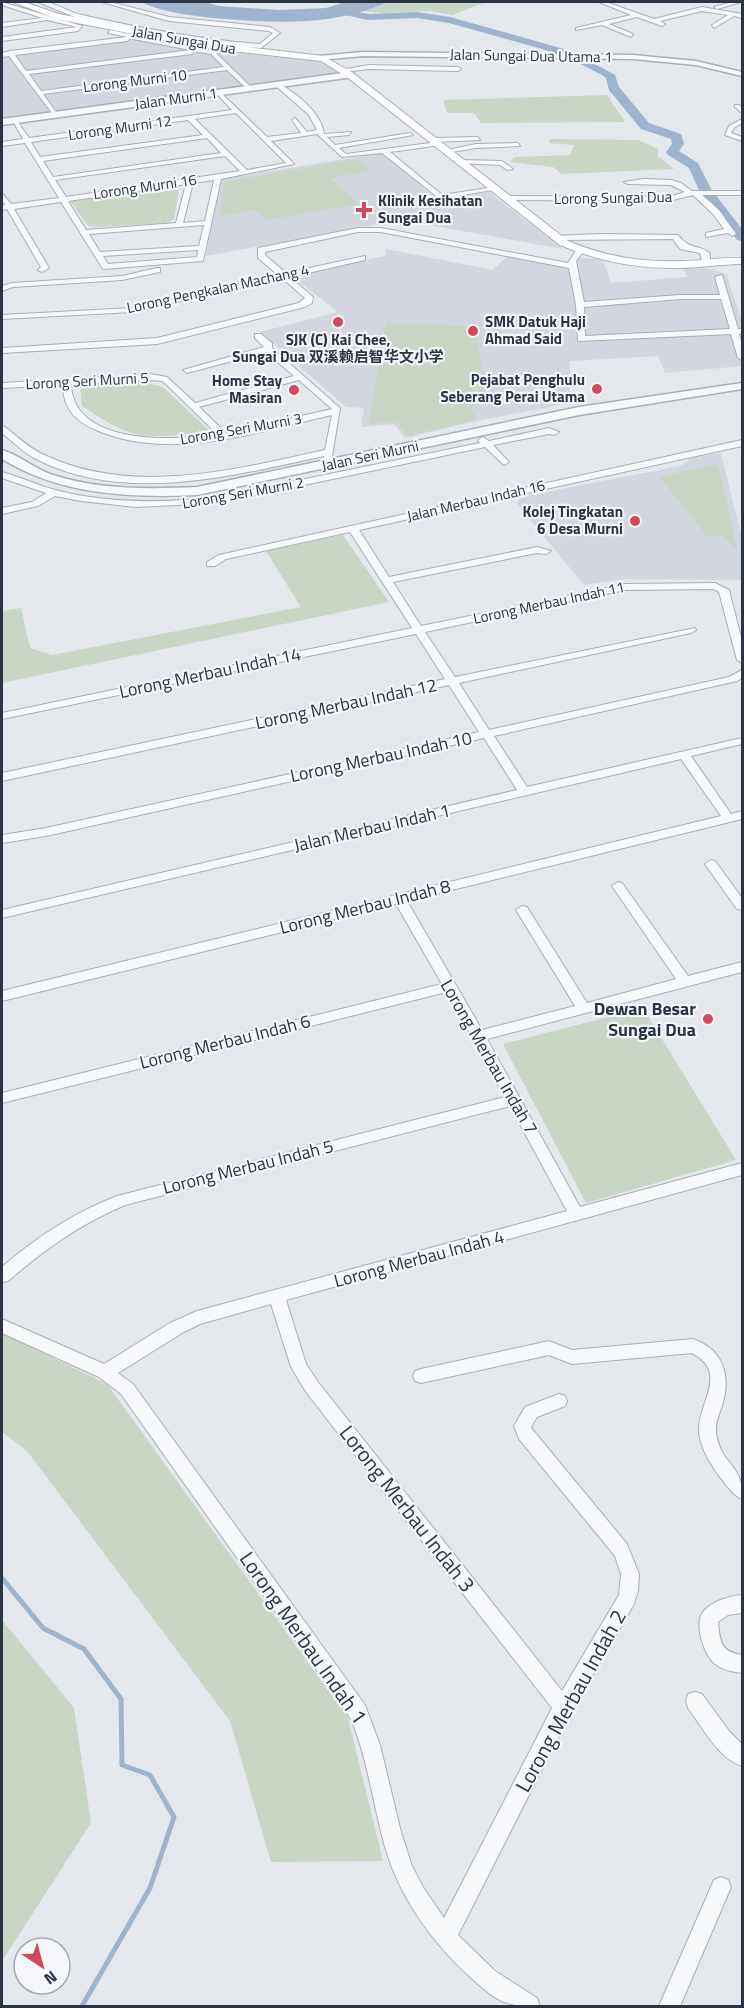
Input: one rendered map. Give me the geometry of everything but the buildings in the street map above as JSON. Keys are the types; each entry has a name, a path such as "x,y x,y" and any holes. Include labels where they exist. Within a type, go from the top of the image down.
{"main road":[{"name":"Jalan Sungai Dua","path":"17,2 71,17 211,46 331,59 554,238 580,250 631,262 740,266"},
{"path":"307,56 331,59"}],"street":[{"path":"41,2 71,17 216,43 253,47 266,45 277,33 270,29 169,19 105,2"},
{"path":"602,2 667,26"},
{"path":"702,2 721,4 742,11"},
{"path":"721,4 738,2"},
{"path":"2,3 49,19 218,56 250,89"},
{"path":"721,4 742,11"},
{"path":"654,21 709,10 734,14"},
{"path":"714,26 742,11"},
{"path":"578,29 638,15"},
{"path":"2,25 49,19"},
{"path":"602,23 631,35"},
{"path":"2,39 89,28"},
{"path":"2,55 138,38"},
{"path":"25,73 203,51"},
{"path":"10,53 55,115"},
{"name":"Jalan Sungai Dua Utama 1","path":"331,59 603,58 670,62 742,76"},
{"path":"346,73 369,67 458,69"},
{"name":"Lorong Murni 10","path":"39,93 230,68"},
{"name":"Jalan Murni 1","path":"2,122 250,89 346,73"},
{"path":"278,85 315,118 321,134 347,156 385,152 517,149"},
{"path":"219,93 267,139 305,134 349,133"},
{"name":"Lorong Murni 12","path":"2,144 238,111"},
{"path":"190,118 245,172"},
{"path":"14,120 106,267 200,259 218,177"},
{"path":"295,120 305,134"},
{"path":"742,122 731,127 727,134 742,139"},
{"path":"335,147 410,135"},
{"path":"39,159 208,136"},
{"path":"446,151 500,138"},
{"name":"Lorong Murni 16","path":"5,207 288,165 291,162 267,139"},
{"path":"446,151 502,163 509,169"},
{"path":"385,152 440,197 494,189"},
{"path":"51,179 226,154"},
{"path":"179,224 190,181"},
{"name":"Lorong Sungai Dua","path":"628,182 675,183 694,193"},
{"path":"694,193 742,193"},
{"path":"694,193 716,212 729,232 709,235"},
{"name":"Lorong Sungai Dua","path":"506,198 669,199 694,193"},
{"path":"2,195 5,207 45,268 42,270"},
{"path":"84,232 207,223"},
{"path":"2,351 157,341 309,301 304,292 261,256 261,250 365,229 572,266"},
{"path":"554,238 675,237 683,247 703,251 706,254 706,264"},
{"path":"98,254 201,248"},
{"path":"580,250 574,255 572,266 580,305 581,339 739,331"},
{"name":"Lorong Pengkalan Machang 4","path":"2,317 139,309 282,274 362,258"},
{"path":"2,288 12,285 122,278 168,268"},
{"path":"719,277 739,331 742,358"},
{"path":"580,305 680,297 725,297"},
{"path":"2,429 26,450 49,462 68,469 114,478 181,481 328,459 337,411 268,349 269,345 258,336"},
{"path":"187,370 268,349"},
{"path":"193,406 301,377"},
{"name":"Lorong Seri Murni 5","path":"2,386 158,378 170,383 223,435"},
{"name":"Lorong Seri Murni 3","path":"67,382 68,400 76,414 95,427 135,439 167,441 223,435 337,411"},
{"name":"Jalan Seri Murni","path":"2,454 21,466 74,484 150,493 219,488 328,459 477,434 579,411 742,386"},
{"name":"Lorong Seri Murni 2","path":"2,475 53,493 81,499 145,504 201,502 549,431 554,432"},
{"path":"477,434 504,462"},
{"name":"Jalan Merbau Indah 16","path":"211,564 223,557 742,443"},
{"path":"2,511 35,504 53,493"},
{"path":"353,529 525,793"},
{"path":"387,580 537,550 546,551"},
{"name":"Lorong Merbau Indah 11","path":"419,630 625,587 715,586 724,590 742,660"},
{"name":"Lorong Merbau Indah 14","path":"2,716 419,630"},
{"name":"Lorong Merbau Indah 12","path":"2,777 691,630"},
{"name":"Lorong Merbau Indah 10","path":"2,839 487,734 733,679 742,674"},
{"name":"Jalan Merbau Indah 1","path":"2,914 742,741"},
{"path":"685,756 729,819"},
{"name":"Lorong Merbau Indah 8","path":"2,996 742,815"},
{"path":"711,864 742,906"},
{"path":"618,886 685,982"},
{"name":"Lorong Merbau Indah 7","path":"399,899 479,1036 577,1215"},
{"path":"522,910 584,1009"},
{"path":"479,1036 742,967"},
{"name":"Lorong Merbau Indah 6","path":"2,1098 449,987"},
{"name":"Lorong Merbau Indah 5","path":"2,1276 45,1239 94,1211 122,1200 514,1100"},
{"name":"Lorong Merbau Indah 4","path":"105,1372 176,1328 197,1318 277,1298 742,1169"},
{"name":"Lorong Merbau Indah 3","path":"277,1298 298,1367 563,1707"},
{"name":"Lorong Merbau Indah 1","path":"2,1326 105,1372 127,1389 358,1712 367,1731 396,1851 416,1894 471,1966 493,1985 529,2007"},
{"path":"421,1376 549,1348 572,1356 693,1346 707,1352 719,1372 715,1401 707,1427 712,1449 742,1491"},
{"name":"Lorong Merbau Indah 2","path":"446,1936 563,1707 622,1612 628,1598 631,1580 629,1565 621,1550 525,1434 522,1426 531,1412 559,1401"},
{"path":"742,1604 730,1605 708,1619 710,1644 720,1656 733,1664 742,1664"},
{"path":"695,1701 722,1738 742,1757"},
{"path":"669,2007 721,1887"}],"shaded area":[{"path":"147,38 217,51 317,61 330,65 337,71 336,74 2,120 2,56"},
{"name":"Klinik Kesihatan Sungai Dua","path":"382,153 438,200 489,192 563,249 401,220 206,256 221,179"},
{"path":"386,249 493,270 510,253 577,266 577,259 603,260 611,283 687,277 684,268 713,269 726,274 742,321 742,366 665,373 658,356 570,361 570,403 481,420 405,438 394,424 361,427 364,408 346,407 260,332 338,312 293,277 296,274 385,256"},
{"name":"Kolej Tingkatan 6 Desa Murni","path":"721,453 742,538 742,580 628,579 584,585 517,504 520,497 680,466 692,458"}],"green space":[{"path":"387,2 486,2 452,15 431,11 382,13 363,11"},
{"path":"607,95 625,122 481,123 474,113 447,113 443,100"},
{"path":"550,139 638,140 658,149 658,156 674,169 562,174 553,167 510,162 514,157 570,155 574,145 549,143"},
{"path":"358,159 371,171 330,178 359,204 267,220 256,210 220,216 223,182"},
{"path":"180,185 174,219 166,223 88,226 70,201 75,198"},
{"path":"386,323 475,326 489,402 470,408 477,419 409,436 396,422 369,423"},
{"path":"142,382 163,387 210,431 172,436 143,435 115,426 82,406 80,385"},
{"path":"718,464 737,550 721,535 708,537 660,477"},
{"path":"343,535 389,602 2,683 2,611 21,608 30,648 52,655 301,607 266,551"},
{"path":"643,1008 736,1160 586,1203 503,1044"},
{"path":"2,1333 107,1384 348,1718 383,1861 271,1862 230,1721 27,1451 2,1432"},
{"path":"2,1620 74,1708 91,1823 18,1936 12,1936 12,1945 2,1961"}],"water":[{"path":"141,2 204,2 219,6 279,10 326,8 345,2 387,2 346,16 280,22 186,15"}],"waterway":[{"path":"340,11 368,17 417,15 450,20 567,53 606,73 611,77 613,88 645,126 677,137 678,144 672,152 694,166 705,190 742,237"},
{"path":"2,1578 43,1628 84,1649 121,1699 122,1765 150,1775 174,1817 150,1888 82,2006"}],"place":[{"name":"Klinik Kesihatan Sungai Dua","path":"364,210"},
{"name":"SJK (C) Kai Chee, Sungai Dua 双溪赖启智华文小学","path":"338,322"},
{"name":"SMK Datuk Haji Ahmad Said","path":"473,331"},
{"name":"Pejabat Penghulu Seberang Perai Utama","path":"597,389"},
{"name":"Home Stay Masiran","path":"294,390"},
{"name":"Kolej Tingkatan 6 Desa Murni","path":"635,521"},
{"name":"Dewan Besar Sungai Dua","path":"708,1019"}]}
